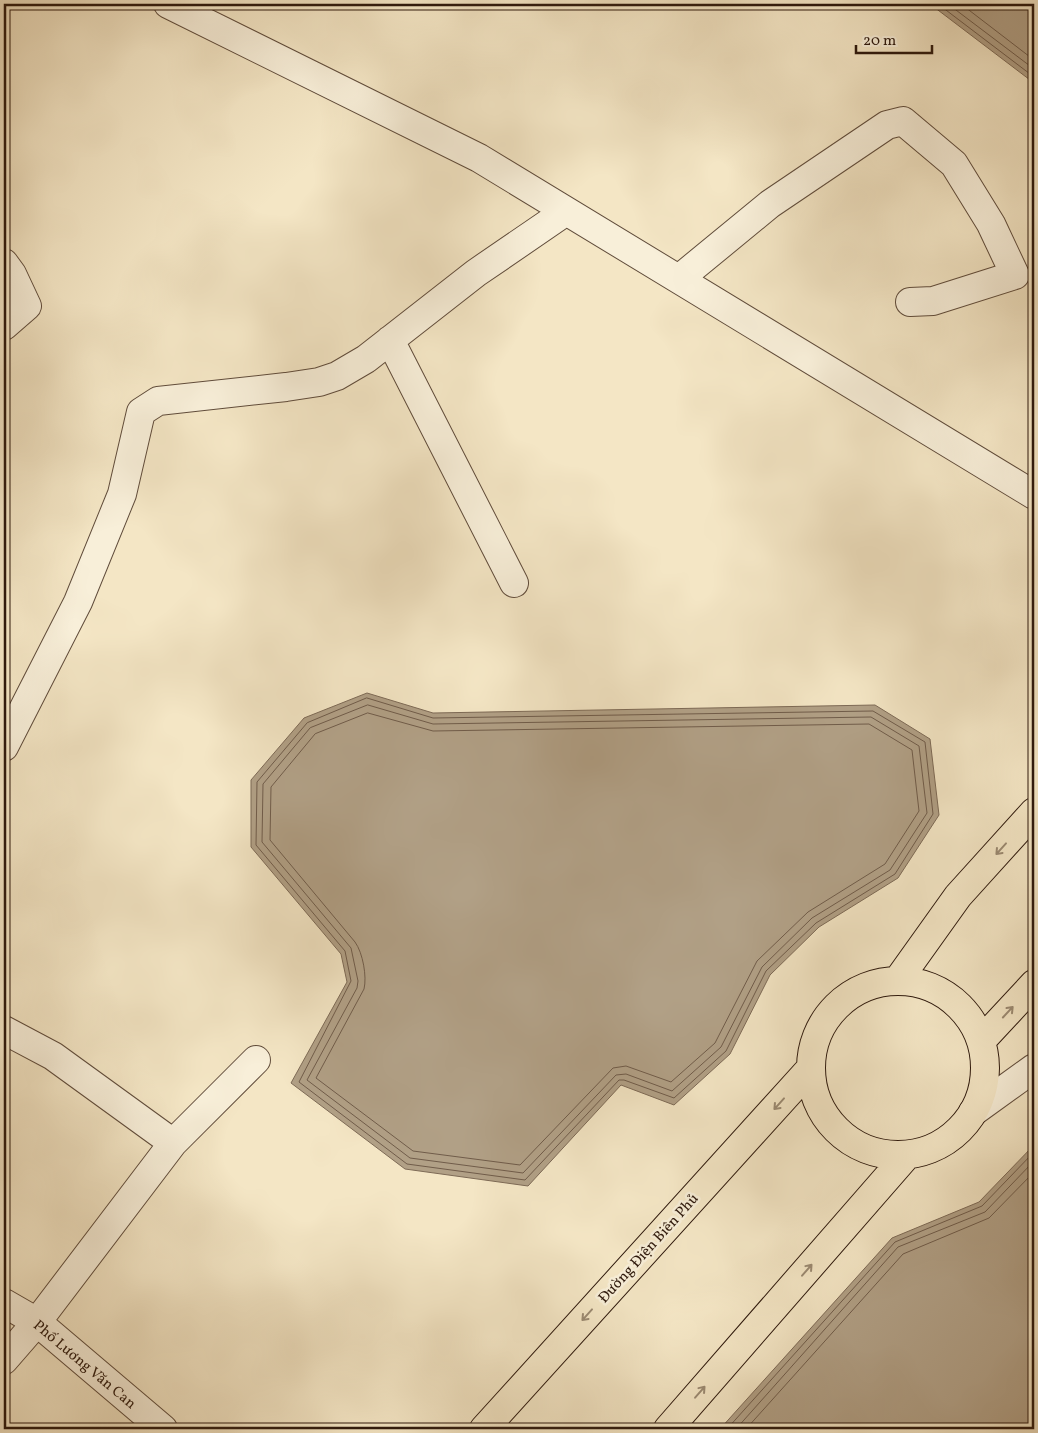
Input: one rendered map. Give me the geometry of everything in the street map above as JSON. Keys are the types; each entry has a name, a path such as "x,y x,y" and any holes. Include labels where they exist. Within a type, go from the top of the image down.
{"main road":[{"path":"898,980 958,896 1034,812"},
{"path":"898,980 916,982 933,988 949,997 968,1017 981,1041 985,1059 981,1095 973,1112 949,1139 933,1148 907,1155 880,1153 862,1148 833,1126 815,1094 812,1068 815,1040 823,1024 833,1009 847,997 863,988 880,982 898,980"},
{"path":"981,1041 1034,984"},
{"name":"Đường Điện Biên Phủ","path":"484,1429 812,1068"},
{"path":"668,1429 907,1155"}],"street":[{"path":"168,4 479,158 565,212 680,278 1034,494"},
{"path":"680,278 770,204 887,125 903,122 954,164 991,224 1015,275 933,301 910,302"},
{"path":"4,747 78,602 118,503 140,412 158,401 319,382 337,376 366,358 476,273 565,212"},
{"path":"4,263 12,274 26,306 4,326"},
{"path":"390,340 514,583"},
{"path":"4,1030 53,1056 173,1143"},
{"path":"4,1360 37,1322 173,1143 256,1060"},
{"path":"973,1112 1034,1068"},
{"name":"Phố Lương Văn Can","path":"4,1302 37,1322 163,1429"}],"water":[{"path":"930,4 1034,4 1034,83"},
{"path":"367,693 433,713 875,705 930,739 939,815 898,878 819,927 770,975 730,1054 674,1105 621,1085 528,1186 405,1169 291,1083 347,982 341,954 251,847 251,780 304,718"},
{"path":"1034,1145 1034,1429 720,1429 892,1238 979,1202"}]}
